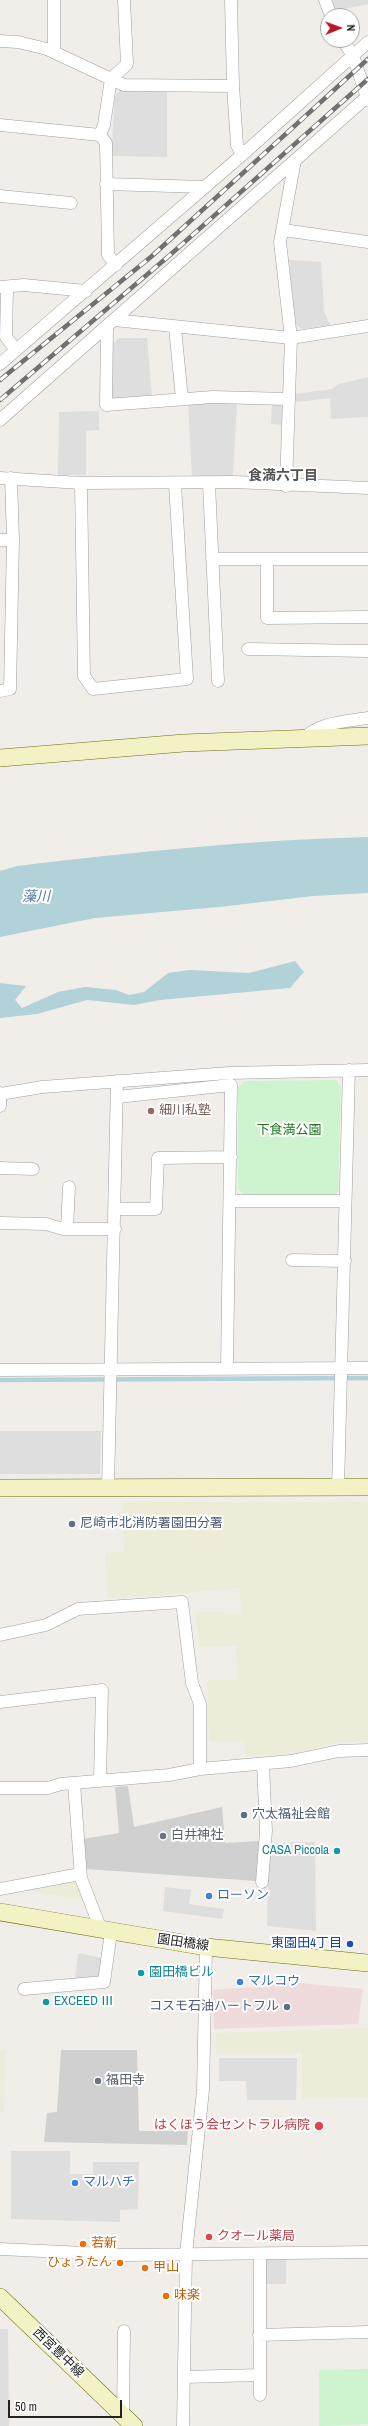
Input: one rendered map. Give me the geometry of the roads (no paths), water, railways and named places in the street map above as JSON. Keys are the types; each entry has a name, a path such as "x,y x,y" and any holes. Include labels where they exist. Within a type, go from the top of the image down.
{"street":[{"path":"54,0 54,52"},
{"path":"100,135 104,124 111,79 127,64 124,0"},
{"path":"232,0 233,86 237,145 242,155"},
{"path":"0,41 34,46 54,52 124,85 233,86"},
{"path":"0,364 242,155 368,42"},
{"path":"0,420 367,98 353,56 348,48"},
{"path":"0,125 100,135 106,143 108,255 116,265"},
{"path":"286,486 291,338 280,242 295,160"},
{"path":"106,184 205,187"},
{"path":"0,196 71,203"},
{"path":"283,230 368,242"},
{"path":"16,350 6,337 4,287 24,285 86,291"},
{"path":"110,323 291,338 368,326"},
{"path":"110,323 106,405 213,397 288,399"},
{"path":"175,328 182,399"},
{"path":"0,691 10,689 5,618 14,540 5,478 81,483 209,484 234,482 286,486 368,488"},
{"path":"81,483 84,676 93,689 188,679 175,484"},
{"path":"209,484 218,681"},
{"path":"0,540 14,540"},
{"path":"212,559 368,559"},
{"path":"267,559 267,618 368,617"},
{"path":"248,649 368,651"},
{"path":"303,739 313,730 322,726 368,718"},
{"path":"0,758 184,743 368,736"},
{"path":"338,1487 345,1261 344,1201 349,1070"},
{"path":"0,1106 0,1094 42,1087 241,1073 368,1070"},
{"path":"108,1488 115,1229 117,1081"},
{"path":"117,1097 231,1085 227,1369"},
{"path":"115,1209 156,1209 158,1158 231,1158"},
{"path":"0,1168 33,1169"},
{"path":"67,1229 69,1187"},
{"path":"230,1201 344,1201"},
{"path":"0,1223 46,1224 67,1229 115,1229"},
{"path":"292,1260 345,1261"},
{"path":"0,1370 111,1376 227,1369 341,1375 368,1368"},
{"path":"0,1488 368,1486"},
{"path":"0,1635 46,1625 78,1609 182,1602 192,1683 200,1704 200,1769"},
{"path":"0,1702 102,1690 100,1781"},
{"path":"0,1788 48,1788 74,1783 169,1775 200,1769 291,1761 340,1751 368,1750"},
{"path":"262,1882 266,1831 263,1764"},
{"path":"24,1989 104,1982 106,1931 80,1874 74,1783"},
{"path":"0,1889 80,1874"},
{"name":"園田橋線","path":"0,1912 206,1947 368,1963"},
{"path":"183,2426 186,2254 202,2090 206,1947"},
{"path":"0,2249 79,2254 260,2254 368,2252"},
{"path":"260,2254 260,2395"},
{"name":"西宮豊中線","path":"0,2297 124,2420"},
{"path":"124,2331 124,2420"},
{"path":"259,2334 368,2332"},
{"path":"184,2377 260,2375"}],"water":[{"name":"藻川","path":"368,837 368,893 313,896 219,907 95,918 0,937 0,871 17,866 192,847"},
{"path":"295,961 304,972 290,988 160,1000 134,1005 87,1000 37,1014 0,1018 0,983 26,986 15,1000 22,1008 58,992 85,987 116,990 129,995 144,992 168,973 190,970 249,973"}],"waterway":[{"path":"0,1380 368,1378"}],"railway":[{"path":"0,380 152,256 368,59"},
{"path":"0,400 170,255 368,79"}],"place":[{"name":"細川私塾","path":"151,1111"},
{"name":"尼崎市北消防署園田分署","path":"72,1524"},
{"name":"穴太福祉会館","path":"244,1815"},
{"name":"白井神社","path":"163,1836"},
{"name":"CASA Piccola","path":"337,1851"},
{"name":"ローソン","path":"209,1896"},
{"name":"東園田4丁目","path":"350,1944"},
{"name":"園田橋ビル","path":"141,1973"},
{"name":"マルコウ","path":"240,1982"},
{"name":"EXCEED Ⅲ","path":"46,2002"},
{"name":"コスモ石油ハートフル","path":"287,2007"},
{"name":"福田寺","path":"98,2081"},
{"name":"はくほう会セントラル病院","path":"319,2126"},
{"name":"マルハチ","path":"75,2183"},
{"name":"クオール薬局","path":"209,2237"},
{"name":"若新","path":"83,2244"},
{"name":"ひょうたん","path":"120,2263"},
{"name":"甲山","path":"145,2268"},
{"name":"味楽","path":"166,2296"}],"district":[{"name":"食満六丁目","path":"283,476"}],"park label":[{"name":"下食満公園","path":"289,1131"}]}
